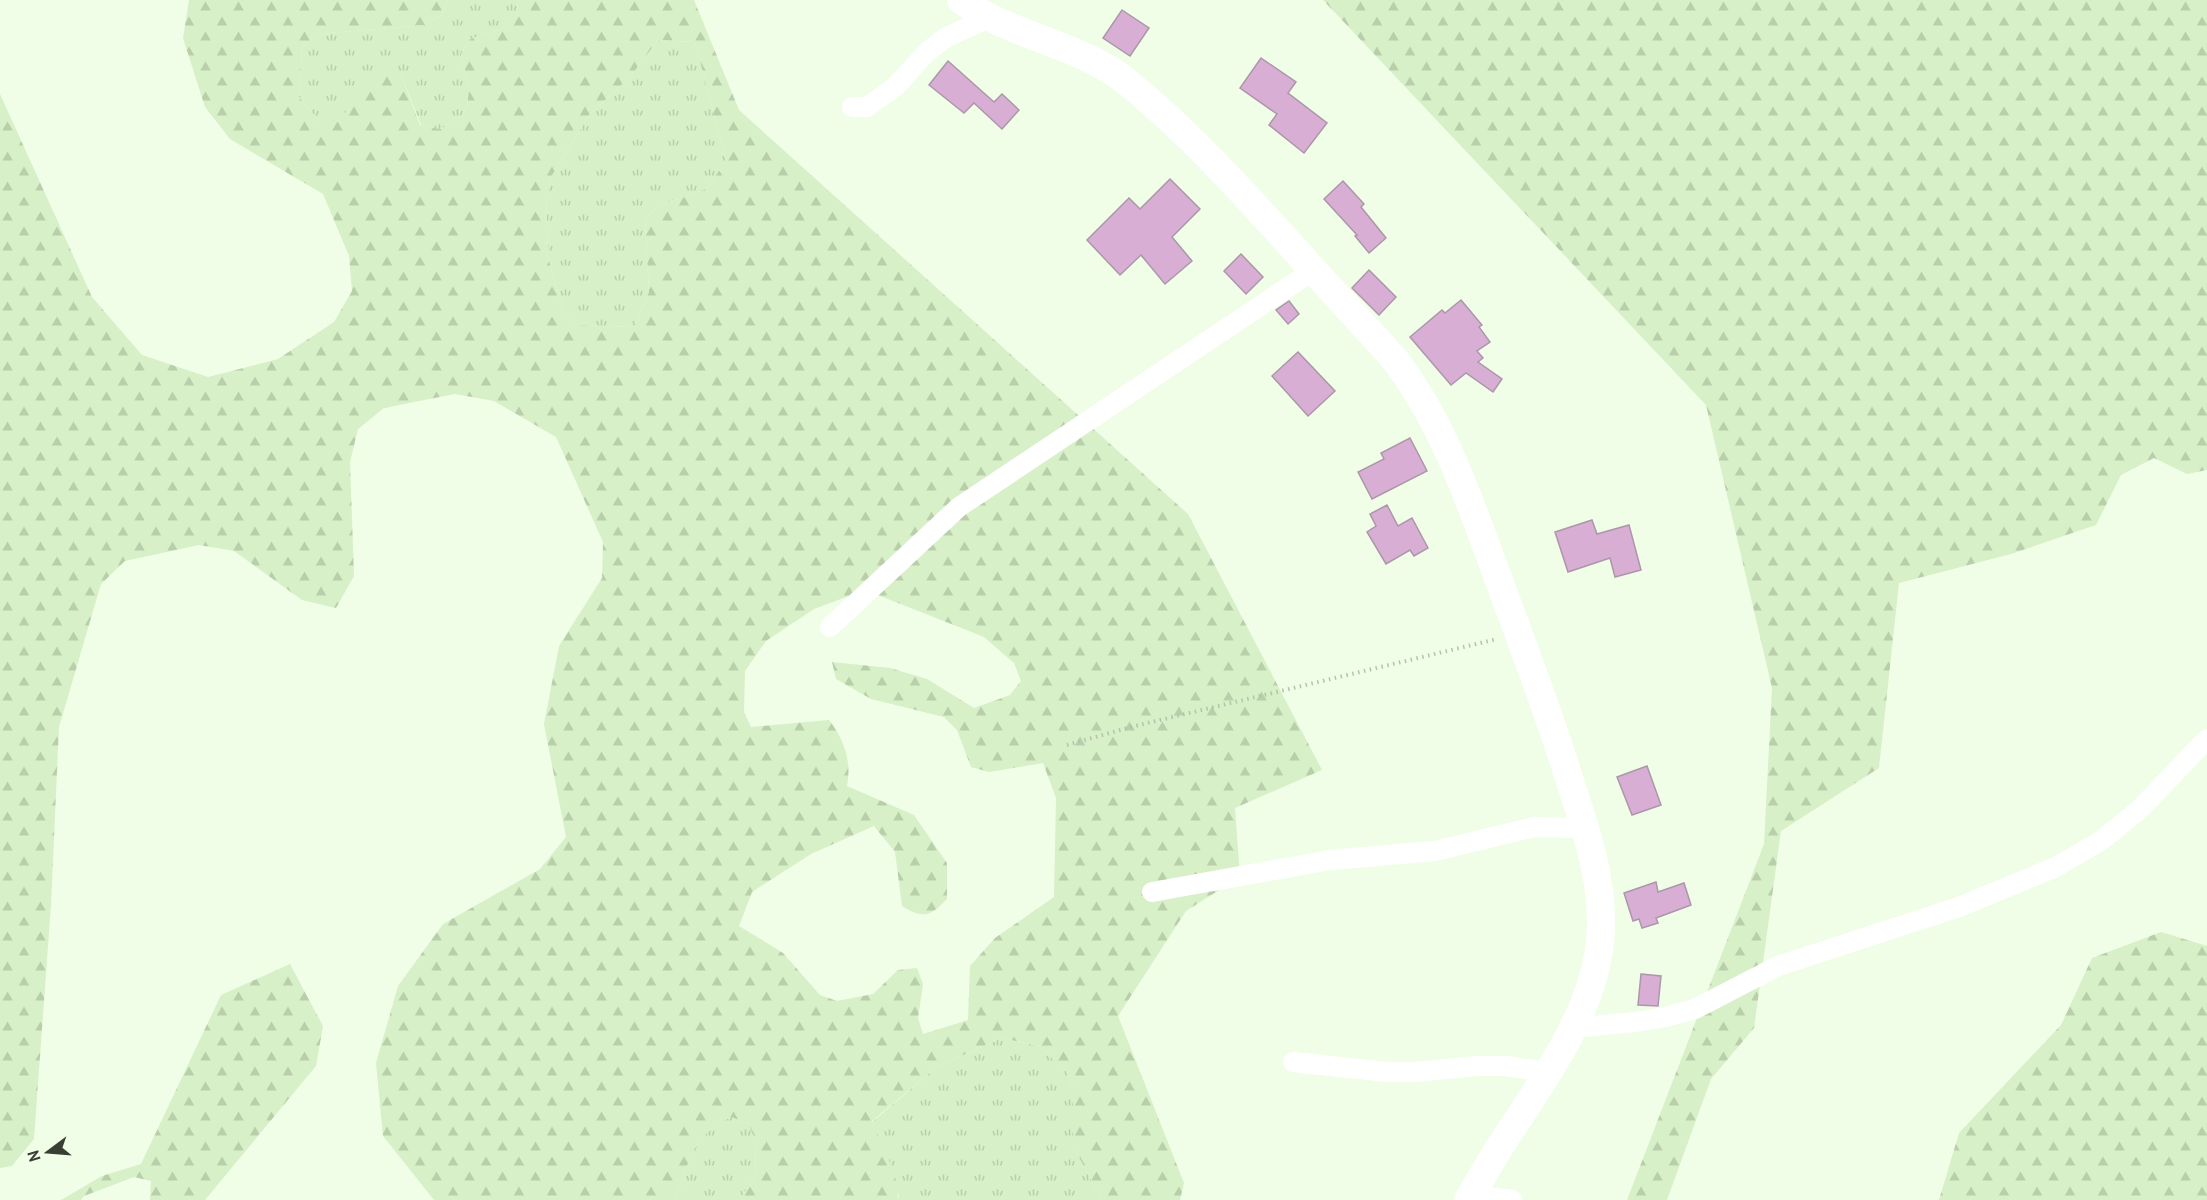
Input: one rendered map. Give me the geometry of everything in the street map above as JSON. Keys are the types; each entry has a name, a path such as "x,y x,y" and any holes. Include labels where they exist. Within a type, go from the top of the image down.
{"street":[{"path":"961,0 988,18 1102,65 1126,81 1217,166 1400,366 1425,405 1445,444 1551,722 1586,828 1599,890 1601,919 1599,951 1582,1005 1548,1072 1470,1197 1512,1200"},
{"path":"852,107 867,107 896,86 927,52 945,38 988,18"},
{"path":"830,627 959,507 1314,270"},
{"path":"1572,1028 1635,1022 1695,1009 1778,966 1959,907 2056,867 2102,840 2140,809 2207,739"},
{"path":"1152,892 1330,860 1435,851 1534,827 1586,828"},
{"path":"1293,1062 1387,1072 1506,1066 1548,1072"}],"path":[{"path":"1066,745 1131,727 1518,634"}],"green space":[{"path":"189,0 448,0 442,15 425,25 319,34 302,47 299,97 320,122 338,122 383,64 400,72 420,125 440,129 457,121 467,108 469,88 461,54 470,39 505,28 518,14 517,0 694,0 739,110 1188,514 1322,770 1235,808 1240,877 1186,911 1118,1016 1184,1183 1180,1200 1102,1200 1073,1146 1073,1088 1066,1071 1039,1046 1002,1038 938,1066 872,1121 894,1172 898,1192 897,1200 739,1200 755,1178 756,1142 748,1123 731,1117 708,1132 693,1151 676,1200 434,1200 383,1136 376,1063 398,986 443,924 540,869 566,837 544,724 559,646 602,578 603,542 556,437 494,401 455,394 384,408 358,429 350,462 354,576 336,608 302,600 234,551 199,545 125,561 101,584 59,727 51,905 34,1139 12,1166 0,1168 0,94 92,297 142,355 208,377 278,359 334,322 352,291 349,256 323,194 230,139 205,107 183,38","holes":["658,40 695,42 726,161 706,189 657,206 645,220 649,292 634,327 576,325 564,314 548,257 546,197 551,177 589,115 630,77","865,590 984,637 1014,663 1021,681 1010,695 974,708 927,679 890,668 832,662 836,679 871,699 944,717 957,730 971,767 989,772 1043,763 1056,798 1054,897 995,938 970,966 968,1020 923,1034 918,1018 923,984 917,968 898,970 873,994 837,1001 820,995 783,953 739,926 752,892 811,854 874,826 895,852 902,906 916,913 926,914 936,910 947,899 947,863 914,815 847,786 846,751 829,720 751,727 744,712 745,671 766,641 814,609"]},
{"path":"448,0 517,0 518,14 505,28 470,39 461,54 469,88 467,108 457,121 440,129 421,125 400,72 338,122 320,122 299,97 302,47 319,34 425,25 442,15"},
{"path":"1323,0 2207,0 2207,470 2187,474 2154,458 2121,475 2096,525 2011,554 1899,583 1879,768 1781,831 1754,1028 1711,1079 1667,1200 1627,1200 1764,844 1772,688 1706,405"},
{"path":"658,40 695,42 726,161 706,189 657,206 645,220 649,292 634,327 576,325 564,314 548,257 546,197 551,177 589,115 630,77"},
{"path":"2161,932 2207,946 2207,1200 1939,1200 1959,1133 2061,1025 2092,958"},
{"path":"290,964 323,1026 316,1066 205,1200 150,1200 151,1181 134,1177 84,1196 81,1200 61,1200 102,1176 141,1164 221,995"},
{"path":"1002,1038 1039,1046 1066,1071 1073,1088 1073,1146 1102,1200 897,1200 899,1195 872,1122 938,1066"},
{"path":"731,1117 748,1123 756,1142 755,1178 739,1200 676,1200 693,1151 708,1132"}],"building":[{"path":"1122,10 1149,28 1130,56 1103,38"},
{"path":"1261,58 1296,82 1288,93 1327,123 1304,153 1269,125 1277,114 1240,88"},
{"path":"948,61 994,102 1002,94 1019,110 1002,129 974,103 964,113 929,85"},
{"path":"1170,179 1200,209 1172,237 1192,261 1165,284 1141,255 1120,275 1087,240 1129,198 1140,209"},
{"path":"1343,181 1364,204 1361,207 1386,238 1369,253 1355,236 1357,235 1324,199"},
{"path":"1241,254 1263,277 1246,294 1224,271"},
{"path":"1369,270 1396,297 1379,315 1352,288"},
{"path":"1461,300 1482,325 1479,327 1490,342 1477,351 1483,358 1478,362 1502,379 1493,392 1466,373 1451,385 1410,337 1442,310 1445,313"},
{"path":"1289,301 1299,314 1288,324 1276,310"},
{"path":"1298,352 1335,391 1308,416 1272,376"},
{"path":"1410,438 1427,471 1372,499 1358,472 1384,459 1381,453"},
{"path":"1387,505 1398,526 1412,518 1428,548 1414,556 1410,550 1386,564 1367,532 1376,526 1370,514"},
{"path":"1592,520 1597,534 1629,525 1641,570 1615,577 1610,558 1568,572 1555,532"},
{"path":"1647,766 1661,805 1632,815 1617,777"},
{"path":"1656,882 1658,892 1684,883 1691,905 1656,918 1658,923 1642,928 1639,919 1633,921 1624,893"},
{"path":"1641,974 1661,976 1658,1006 1638,1005"}]}
